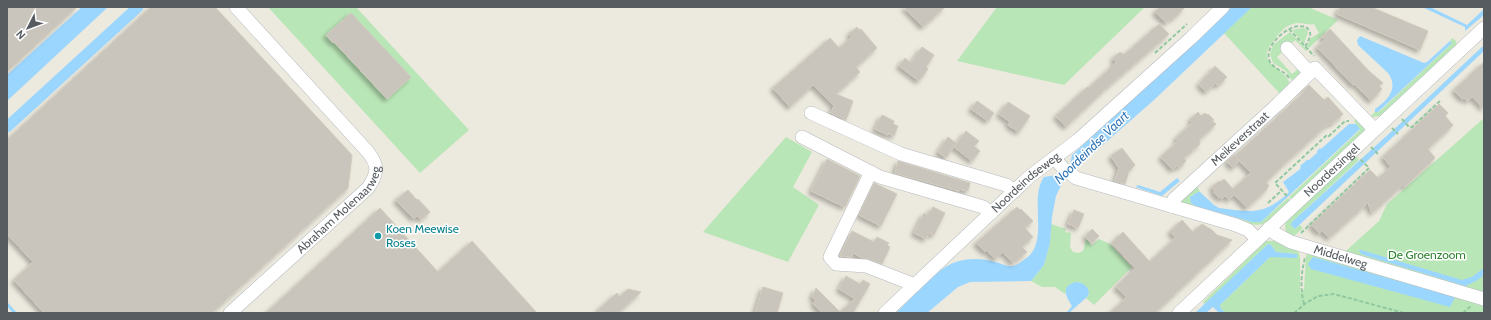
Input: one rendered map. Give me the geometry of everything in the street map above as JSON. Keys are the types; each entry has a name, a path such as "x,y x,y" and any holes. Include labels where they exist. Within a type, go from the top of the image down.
{"street":[{"name":"Abraham Molenaarweg","path":"230,313 368,188 377,171 375,161 368,152 236,7"},
{"name":"Noordeindseweg","path":"885,313 1015,191 1078,140 1191,38 1223,7"},
{"name":"Noordersingel","path":"1179,313 1374,129 1484,28"},
{"path":"1287,48 1313,70 1374,129"},
{"name":"Meikeverstraat","path":"1171,206 1174,199 1313,70"},
{"path":"811,113 901,154 1006,185 1015,191"},
{"path":"802,137 880,177 983,207 991,213"},
{"path":"1054,158 1067,172 1076,178 1243,228 1248,230 1257,239"},
{"path":"871,172 830,256 836,264 866,266 915,285"},
{"name":"Middelweg","path":"1269,228 1276,234 1291,242 1484,298"}],"path":[{"path":"1289,29 1317,60 1313,70"},
{"path":"1403,121 1409,127 1412,127 1440,101"},
{"path":"1284,193 1275,183 1327,135 1329,136 1345,121 1352,121 1360,114"},
{"path":"1391,128 1398,134"},
{"path":"1371,146 1378,154"},
{"name":"Noordersingel","path":"1291,242 1369,168 1359,158"},
{"path":"1268,203 1282,190"},
{"path":"1304,304 1301,283 1303,263 1307,247"},
{"path":"1294,313 1304,304 1318,296 1334,294 1404,313"}],"green space":[{"path":"268,7 356,7 469,130 420,173"},
{"path":"997,7 1145,7 1064,85 957,61"},
{"path":"1252,7 1308,7 1338,20 1309,48 1307,46 1311,38 1319,33 1314,24 1296,23 1287,26 1276,37 1268,49 1268,61 1283,74 1290,85 1280,94 1224,33"},
{"path":"1302,28 1306,29 1308,32 1304,44 1292,30"},
{"path":"1290,32 1307,50 1306,51 1295,40 1277,57 1292,74 1298,69 1302,73 1293,82 1286,71 1273,63 1270,54 1273,45"},
{"path":"1452,38 1456,41 1457,46 1381,118 1379,116 1371,116 1375,112 1379,112 1451,44 1450,41"},
{"path":"1357,118 1364,127 1365,131 1293,200 1289,197 1360,130 1354,121"},
{"name":"De Groenzoom","path":"1484,118 1484,313 1225,313 1220,305 1270,257 1297,254 1276,252 1271,245 1268,244 1205,304 1203,302 1244,262 1243,258 1263,241 1275,241 1294,247 1299,253 1300,293 1304,289 1306,256 1308,252 1337,259 1379,221 1387,204"},
{"path":"786,137 812,152 793,187 819,205 788,262 703,232"},
{"path":"1356,156 1359,160 1292,222 1295,229 1300,225 1303,228 1293,237 1287,233 1285,223 1295,210 1299,210"},
{"path":"1197,186 1200,192 1190,197 1191,203 1195,206 1252,222 1261,222 1288,198 1292,202 1268,222 1256,225 1249,224 1179,203"},
{"path":"1051,224 1066,229 1065,232 1071,233 1070,247 1073,252 1078,253 1083,251 1086,239 1092,245 1099,239 1110,244 1132,267 1094,305 1086,298 1089,295 1084,286 1079,282 1066,291 1065,294 1055,287 1042,287 1031,281 1044,265 1050,243"}],"water":[{"path":"82,7 108,7 7,101 7,75"},
{"name":"Noordeindse Vaart","path":"1232,7 1252,7 1154,100 1064,179 1056,196 1052,217 1050,243 1044,265 1031,281 970,282 958,287 927,313 896,313 931,278 953,263 969,259 979,259 1013,266 1029,256 1037,239 1038,196 1044,177 1056,175 1070,165 1072,155"},
{"path":"1422,7 1430,7 1467,25 1484,9 1484,15 1465,31 1465,27"},
{"path":"1360,36 1424,63 1450,41 1452,43 1378,112 1375,112 1375,109 1388,98 1392,89 1391,78 1388,73 1358,45 1357,40"},
{"path":"1484,45 1484,51 1295,229 1291,225 1292,222"},
{"path":"1349,124 1356,124 1360,129 1261,222 1252,222 1195,206 1191,203 1190,197 1200,192 1219,208 1248,211 1264,209 1272,205 1289,192 1283,182 1299,170 1301,168 1300,166 1309,160 1320,148 1321,149"},
{"path":"1177,178 1180,181 1162,196 1136,187 1138,185 1160,192"},
{"path":"1268,244 1271,245 1276,252 1297,254 1297,258 1270,257 1220,305 1225,313 1219,313 1213,307 1206,313 1195,313"},
{"path":"1359,250 1462,280 1472,277 1484,268 1484,275 1465,286 1361,254"},
{"path":"1313,257 1455,297 1450,307 1311,269 1308,264"},
{"path":"1076,282 1085,285 1088,288 1089,293 1088,296 1068,313 1067,312 1072,306 1066,296 1066,289 1068,286"}],"building":[{"path":"7,7 77,7 7,72"},
{"path":"151,7 215,7 352,155 348,188 212,313 44,313 14,280 33,262 7,234 7,140"},
{"path":"904,7 945,7 923,27"},
{"path":"1160,7 1185,7 1174,18 1166,23 1155,12"},
{"path":"1340,7 1371,7 1428,31 1420,50 1337,14"},
{"path":"351,13 411,77 387,99 326,35"},
{"path":"1159,24 1169,34 1102,92 1066,127 1056,116 1087,87 1089,88 1116,62 1113,58 1120,52 1124,55"},
{"path":"857,27 859,30 861,29 877,48 856,67 860,72 836,94 853,101 846,120 831,113 834,106 813,85 790,107 773,88 830,38 839,48 852,37 849,34"},
{"path":"1330,29 1369,71 1383,83 1379,86 1382,89 1371,101 1355,84 1353,85 1317,47 1325,40 1322,36"},
{"path":"922,47 934,55 926,67 928,69 919,81 899,66 905,58 911,63"},
{"path":"1484,62 1484,109 1472,97 1468,101 1464,98 1462,99 1454,90"},
{"path":"1215,66 1227,77 1218,86 1216,83 1206,92 1199,84"},
{"path":"1309,85 1324,100 1328,97 1343,114 1332,124 1327,125 1282,166 1266,182 1269,186 1267,189 1247,208 1234,195 1229,200 1225,196 1222,199 1220,197 1219,198 1213,192 1215,191 1212,187 1219,181 1220,182 1224,179 1233,189 1251,173 1235,156 1304,92 1303,91"},
{"path":"977,101 994,113 988,121 971,109"},
{"path":"1008,102 1030,116 1019,132 1008,125 1010,122 999,114"},
{"path":"1439,104 1448,113 1445,116 1453,125 1428,149 1435,158 1405,187 1403,185 1372,213 1368,203 1329,238 1322,231 1319,233 1311,225 1370,170 1378,178 1391,167 1383,157"},
{"path":"1198,112 1201,116 1205,113 1207,115 1208,114 1214,120 1212,121 1216,124 1199,140 1200,144 1184,158 1186,161 1179,168 1177,166 1173,170 1161,157 1178,141 1176,138 1193,122 1190,120"},
{"path":"882,115 894,121 893,124 898,126 894,136 875,129"},
{"path":"966,131 979,141 974,146 980,151 972,161 954,147"},
{"path":"948,137 956,143 946,158 938,152"},
{"path":"1122,148 1135,165 1129,171 1125,184 1115,181 1119,168 1111,156"},
{"path":"1234,155 1240,161 1233,168 1227,161"},
{"path":"827,159 860,176 845,207 811,191"},
{"path":"898,161 970,183 968,191 959,189 959,191 895,173"},
{"path":"874,183 897,194 881,226 859,215"},
{"path":"408,190 430,212 421,220 417,216 414,219 396,200"},
{"path":"933,207 945,213 934,235 929,233 926,239 914,233 924,213 928,215"},
{"path":"1017,207 1033,221 1025,228 1033,237 1022,247 1027,252 1013,263 1003,252 995,259 976,243"},
{"name":"Koen Meewise Roses","path":"380,208 438,272 472,241 537,313 266,313"},
{"path":"1074,210 1084,214 1078,228 1068,224"},
{"path":"1182,220 1193,232 1202,224 1217,235 1232,240 1155,313 1110,313 1127,297 1116,287 1135,268 1112,243 1123,232 1150,262 1176,237 1170,232"},
{"path":"1092,229 1099,236 1092,243 1085,237"},
{"path":"852,231 874,242 877,237 889,243 887,245 890,247 882,264 862,258 853,253 851,257 840,256"},
{"path":"846,276 860,284 863,280 870,284 853,313 822,313 813,303 816,300 812,297 816,288 840,312 855,299 839,289"},
{"path":"763,287 783,293 777,313 755,313"},
{"path":"628,289 641,292 618,313 605,313 598,310 617,293 620,297"}],"waterway":[{"path":"7,127 138,7"},
{"path":"7,304 15,313"}],"place":[{"name":"Koen Meewise Roses","path":"378,236"}]}
